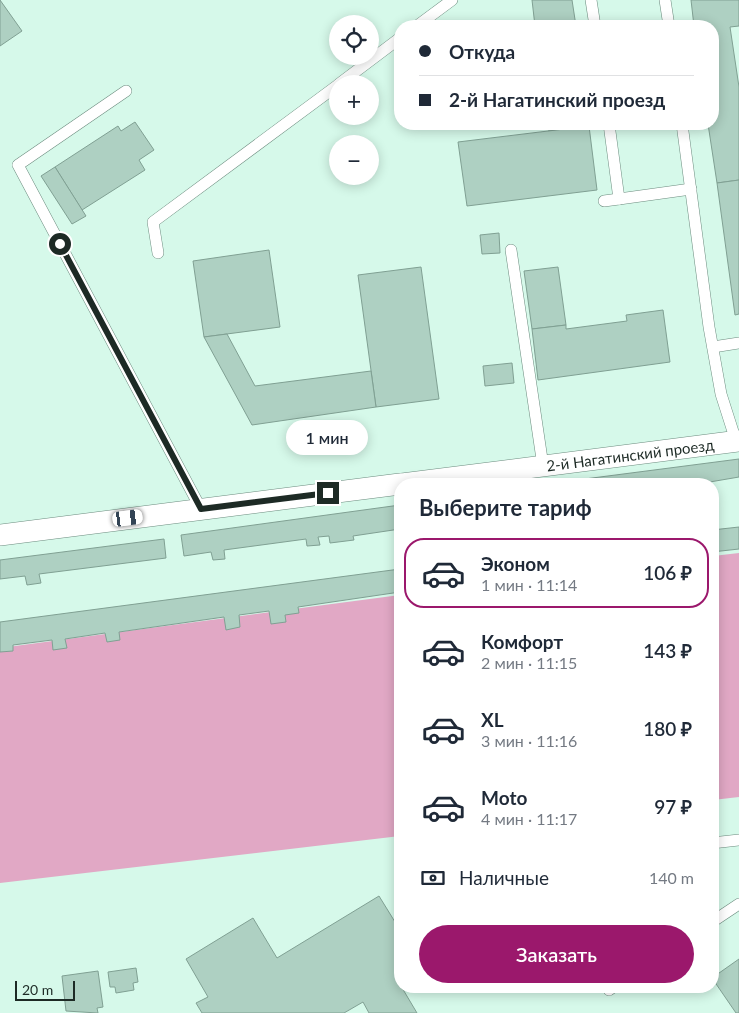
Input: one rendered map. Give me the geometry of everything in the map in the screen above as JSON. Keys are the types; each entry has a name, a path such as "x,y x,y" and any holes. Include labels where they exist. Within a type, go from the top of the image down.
{"street":[{"name":"2-й Нагатинский проезд","path":"448,478 738,441"},
{"name":"2-й Нагатинский проезд","path":"0,535 394,485"}],"lane":[{"path":"424,20 452,0"},
{"path":"591,0 594,20"},
{"path":"665,0 668,20"},
{"path":"350,75 394,42"},
{"path":"126,91 18,166 201,509"},
{"path":"158,253 153,222 329,91"},
{"path":"610,130 619,199"},
{"path":"683,130 721,394 738,441"},
{"path":"604,201 691,189"},
{"path":"511,250 543,466"},
{"path":"713,347 739,343"},
{"path":"719,842 739,840"},
{"path":"719,917 739,904"}],"shaded area":[{"path":"739,553 739,797 719,799 719,555"},
{"path":"394,596 394,837 0,883 0,648"}],"building":[{"path":"0,0 22,31 0,46"},
{"path":"532,0 572,0 575,20 534,20"},
{"path":"691,0 739,0 739,26 730,27 739,87 739,180 717,183 709,130 719,130 719,20 693,20"},
{"path":"135,122 154,150 139,160 145,170 82,210 55,167 118,126 121,131"},
{"path":"556,130 590,130 597,190 467,206 458,142"},
{"path":"55,167 86,216 72,224 41,176"},
{"path":"739,180 739,314 735,315 717,183"},
{"path":"499,233 500,253 482,254 480,235"},
{"path":"269,250 280,327 204,337 193,261"},
{"path":"421,267 439,399 376,407 358,275"},
{"path":"558,267 566,325 532,329 524,271"},
{"path":"663,310 670,362 538,380 532,329 566,325 566,329 627,321 626,315"},
{"path":"227,334 255,386 371,371 376,407 252,425 204,337"},
{"path":"512,363 514,383 485,386 483,366"},
{"path":"739,459 739,477 719,480 719,478 592,478"},
{"path":"394,506 394,530 353,536 354,540 330,543 329,536 318,537 320,545 307,546 306,539 224,550 225,559 213,560 211,552 184,556 181,535"},
{"path":"739,527 739,549 719,551 719,529"},
{"path":"164,539 166,558 39,574 41,583 27,585 25,576 0,579 0,560"},
{"path":"394,570 394,593 298,607 299,613 285,615 286,622 271,624 269,611 239,615 240,627 226,630 224,617 119,632 120,640 107,642 105,633 65,639 67,648 53,650 52,640 13,645 13,651 0,652 0,622"},
{"path":"379,896 394,920 394,993 405,993 417,1013 369,1013 363,1002 344,1013 202,1013 196,1003 208,997 186,959 253,918 277,958"},
{"path":"739,959 739,1013 736,1013 719,988 719,973"},
{"path":"136,968 138,982 133,983 134,990 116,993 115,987 110,987 108,972"},
{"path":"98,971 103,1007 97,1008 98,1013 66,1011 62,976"}],"route":[{"path":"60,244 201,509 328,493"}]}
